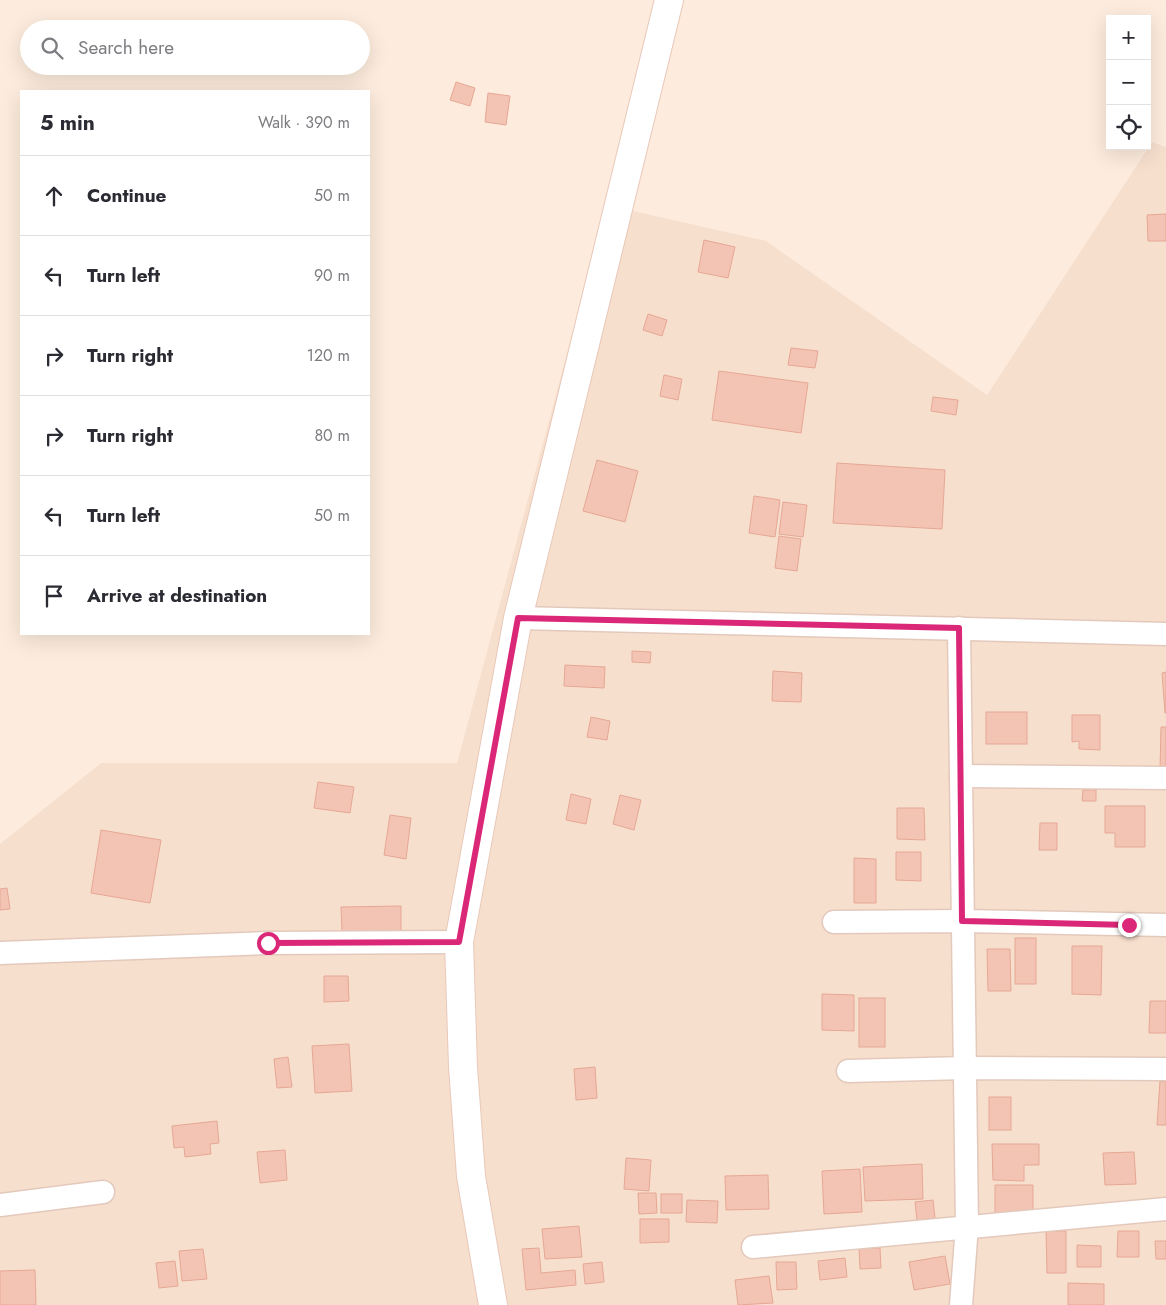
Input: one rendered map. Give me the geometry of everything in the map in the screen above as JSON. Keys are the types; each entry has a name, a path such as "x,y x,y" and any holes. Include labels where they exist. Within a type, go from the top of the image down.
{"street":[{"path":"493,1305 472,1176 463,1066 459,942 518,618 669,0"},
{"path":"518,618 1166,634"},
{"path":"959,628 967,1226 961,1305"},
{"path":"961,776 1166,778"},
{"path":"834,922 962,921 1166,925"},
{"path":"0,953 268,943 459,942"},
{"path":"848,1071 965,1068 1166,1069"},
{"path":"0,1205 103,1192"},
{"path":"753,1247 1166,1209"}],"shaded area":[{"path":"1152,142 1166,147 1166,1305 0,1305 0,844 101,763 457,763 607,205 766,241 987,395 1147,150 1151,150"}],"building":[{"path":"456,82 475,88 470,106 450,100"},
{"path":"488,93 510,96 506,125 485,122"},
{"path":"1166,214 1166,241 1148,241 1147,215"},
{"path":"704,240 735,247 728,278 698,272"},
{"path":"648,314 667,320 662,336 643,330"},
{"path":"791,348 818,351 815,368 788,365"},
{"path":"719,371 808,383 801,433 712,420"},
{"path":"664,375 682,379 678,400 660,396"},
{"path":"933,397 958,400 956,415 931,411"},
{"path":"597,460 638,471 625,522 583,511"},
{"path":"837,463 945,470 942,529 833,523"},
{"path":"754,496 780,500 775,537 749,533"},
{"path":"783,502 807,505 803,537 779,534"},
{"path":"779,536 801,539 797,571 775,568"},
{"path":"632,651 651,652 650,663 632,662"},
{"path":"565,665 605,667 604,688 564,686"},
{"path":"773,671 802,673 801,702 772,701"},
{"path":"1166,672 1166,713 1165,713 1162,673"},
{"path":"986,712 1027,712 1027,744 986,744"},
{"path":"1072,715 1100,715 1100,750 1079,749 1079,741 1072,742"},
{"path":"591,717 610,721 607,740 587,737"},
{"path":"1161,727 1166,727 1166,770 1160,770"},
{"path":"318,782 354,787 350,813 314,808"},
{"path":"1083,790 1096,790 1096,801 1082,801"},
{"path":"571,794 591,799 586,824 566,820"},
{"path":"620,795 641,800 634,830 613,824"},
{"path":"1105,806 1145,806 1145,847 1115,847 1115,833 1105,833"},
{"path":"897,808 924,808 925,840 897,839"},
{"path":"390,815 411,818 406,859 384,855"},
{"path":"1040,823 1057,823 1057,850 1039,850"},
{"path":"101,830 161,840 150,903 91,893"},
{"path":"896,852 921,852 921,881 896,880"},
{"path":"854,858 876,859 876,903 854,903"},
{"path":"7,888 10,909 0,910 0,889"},
{"path":"401,906 401,931 342,932 341,907"},
{"path":"1015,938 1036,938 1036,984 1015,984"},
{"path":"1072,946 1102,946 1101,995 1072,994"},
{"path":"987,949 1010,949 1011,991 988,991"},
{"path":"324,976 348,976 349,1001 324,1002"},
{"path":"822,994 854,995 854,1031 822,1030"},
{"path":"859,998 885,998 885,1047 859,1047"},
{"path":"1150,1001 1166,1001 1166,1033 1149,1033"},
{"path":"349,1044 352,1091 315,1093 312,1046"},
{"path":"288,1057 292,1087 277,1088 274,1059"},
{"path":"595,1067 597,1098 576,1100 574,1069"},
{"path":"1160,1081 1166,1082 1166,1125 1157,1125"},
{"path":"989,1097 1011,1097 1011,1130 989,1130"},
{"path":"217,1121 219,1143 210,1144 211,1154 185,1157 184,1147 174,1148 172,1126"},
{"path":"992,1144 1039,1144 1039,1165 1024,1165 1024,1181 993,1180"},
{"path":"285,1150 287,1180 260,1183 257,1152"},
{"path":"1134,1152 1136,1184 1105,1185 1103,1153"},
{"path":"626,1158 651,1160 649,1191 624,1189"},
{"path":"922,1164 923,1199 865,1201 863,1167"},
{"path":"860,1169 862,1212 824,1214 822,1171"},
{"path":"768,1175 769,1209 726,1210 725,1176"},
{"path":"995,1185 1033,1185 1033,1214 995,1213"},
{"path":"638,1193 656,1193 657,1213 639,1214"},
{"path":"661,1194 682,1194 682,1213 661,1213"},
{"path":"687,1200 718,1201 717,1223 686,1222"},
{"path":"933,1200 935,1218 917,1220 915,1202"},
{"path":"640,1219 669,1219 669,1242 640,1243"},
{"path":"579,1226 582,1257 545,1259 542,1229"},
{"path":"1046,1231 1066,1231 1066,1273 1047,1273"},
{"path":"1118,1231 1139,1231 1139,1257 1117,1257"},
{"path":"1155,1241 1166,1241 1166,1259 1156,1259"},
{"path":"1077,1245 1101,1246 1101,1267 1077,1267"},
{"path":"539,1248 541,1273 575,1270 576,1285 526,1290 522,1249"},
{"path":"859,1248 880,1248 881,1268 860,1269"},
{"path":"203,1249 207,1279 182,1281 179,1251"},
{"path":"945,1256 950,1284 914,1290 909,1262"},
{"path":"845,1258 847,1277 820,1280 818,1261"},
{"path":"175,1261 178,1286 159,1288 156,1263"},
{"path":"602,1262 604,1282 585,1284 583,1264"},
{"path":"776,1262 796,1262 797,1289 777,1290"},
{"path":"35,1270 36,1305 0,1305 0,1271"},
{"path":"769,1276 773,1303 738,1305 735,1280"},
{"path":"1068,1283 1104,1284 1104,1305 1068,1305"}],"route":[{"path":"268,943 459,942 518,618 959,628 962,921 1129,925"}]}
